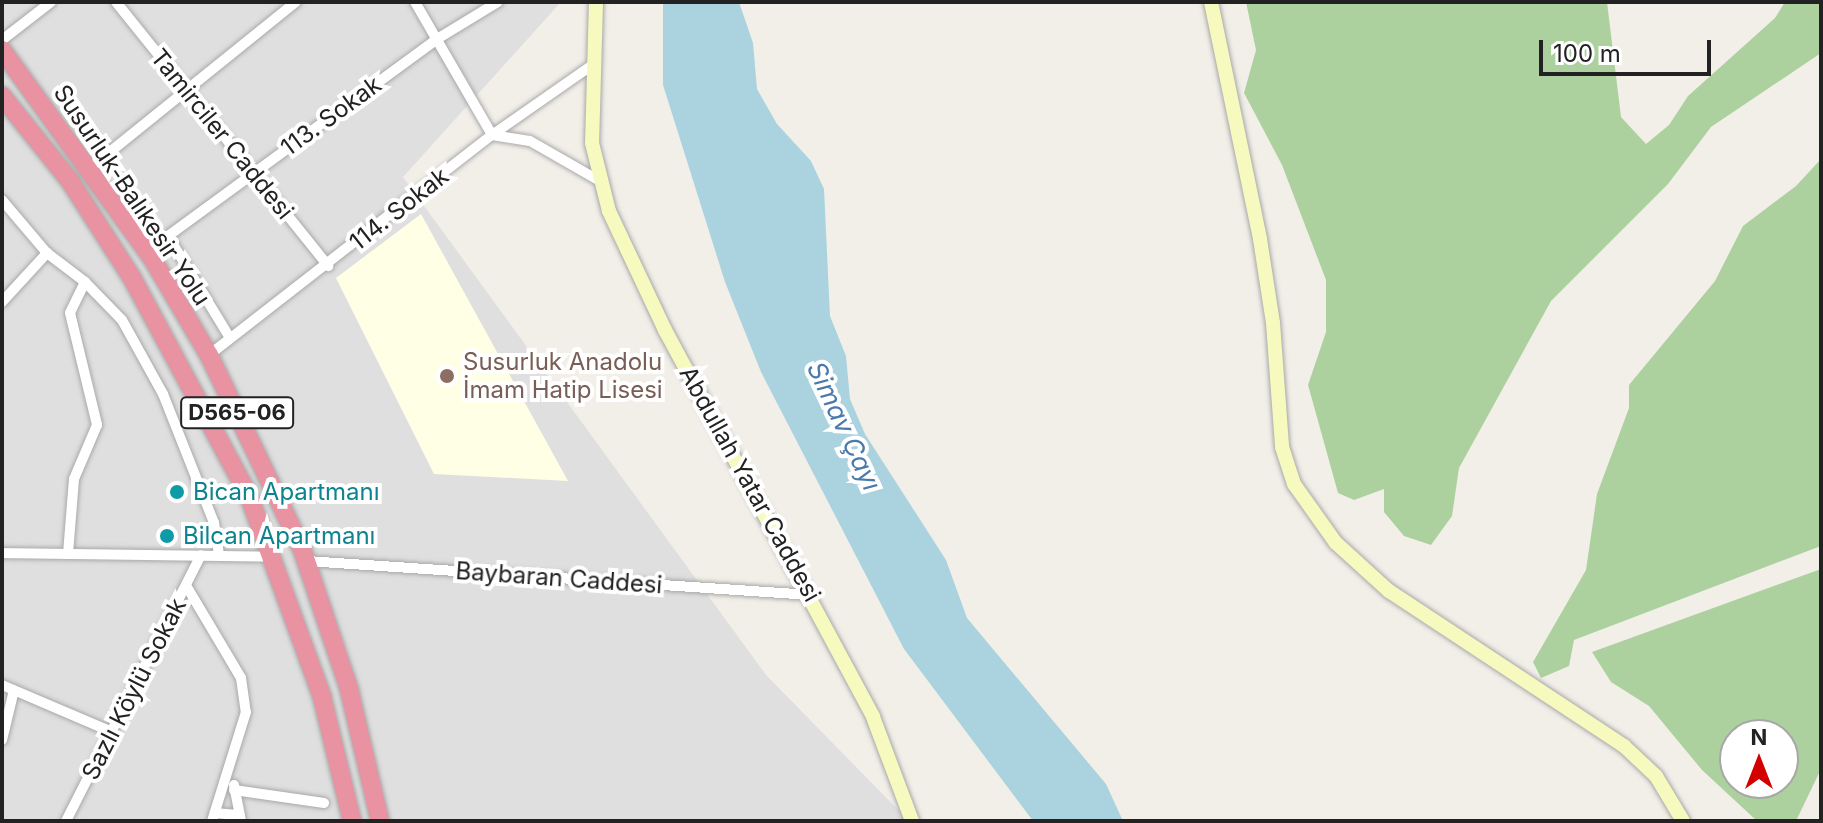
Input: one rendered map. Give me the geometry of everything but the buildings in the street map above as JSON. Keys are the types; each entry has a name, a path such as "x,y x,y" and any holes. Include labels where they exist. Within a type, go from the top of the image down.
{"highway":[{"name":"Susurluk-Balıkesir Yolu","path":"2,50 90,168 209,355 307,561 349,689 380,821"},
{"name":"Susurluk-Balıkesir Yolu","path":"2,96 70,181 132,278 249,496 322,697 352,821"}],"street":[{"path":"2,40 51,2"},
{"name":"Tamirciler Caddesi","path":"116,2 328,266"},
{"path":"90,168 296,2"},
{"path":"415,2 434,41 492,135 530,141 598,180"},
{"name":"113. Sokak","path":"230,338 168,236 434,41 498,2"},
{"name":"Abdullah Yatar Caddesi","path":"596,2 591,66 598,180 665,330 812,595 873,717 912,821"},
{"path":"1211,2 1260,239 1273,323 1280,434 1294,484 1336,543 1389,591 1624,746 1656,776 1678,804 1683,821"},
{"name":"114. Sokak","path":"209,355 328,266 492,135 591,66"},
{"path":"2,200 47,253 85,282 122,320 163,394 214,523 219,556"},
{"path":"2,302 47,253"},
{"path":"68,554 74,479 97,425 70,313 85,282"},
{"path":"2,553 272,557"},
{"name":"Sazlı Köylü Sokak","path":"66,821 201,555"},
{"name":"Baybaran Caddesi","path":"307,561 812,595"},
{"path":"187,587 241,678 246,712 232,767 213,817 240,818 232,767"},
{"path":"2,685 112,732"},
{"path":"2,740 14,690"},
{"path":"234,790 324,803"}],"shaded area":[{"path":"2,2 561,2 403,177 766,675 909,821 2,821"},
{"name":"Susurluk Anadolu İmam Hatip Lisesi","path":"421,214 568,481 434,474 336,278"}],"green space":[{"path":"1246,2 1607,2 1621,117 1646,144 1669,125 1688,96 1775,18 1785,2 1821,2 1821,53 1711,127 1668,184 1551,301 1459,468 1452,516 1431,545 1404,536 1384,512 1384,489 1354,500 1338,493 1308,385 1326,332 1326,280 1282,165 1244,93 1256,50"},
{"path":"1821,159 1821,546 1574,640 1569,666 1541,678 1533,662 1586,570 1597,494 1629,408 1629,385 1715,281 1743,226 1796,186"},
{"path":"1821,569 1821,769 1796,821 1757,821 1733,799 1799,799 1799,719 1719,719 1719,786 1649,706 1611,682 1592,652"}],"water":[{"name":"Simav Çayı","path":"663,2 739,2 753,43 757,89 777,124 811,161 824,189 830,316 846,356 850,399 865,434 946,560 967,618 1106,784 1123,821 1033,821 904,649 761,372 725,282 663,85"}],"place":[{"name":"Susurluk Anadolu İmam Hatip Lisesi","path":"447,376"},
{"name":"Bican Apartmanı","path":"177,492"},
{"name":"Bilcan Apartmanı","path":"167,536"}]}
